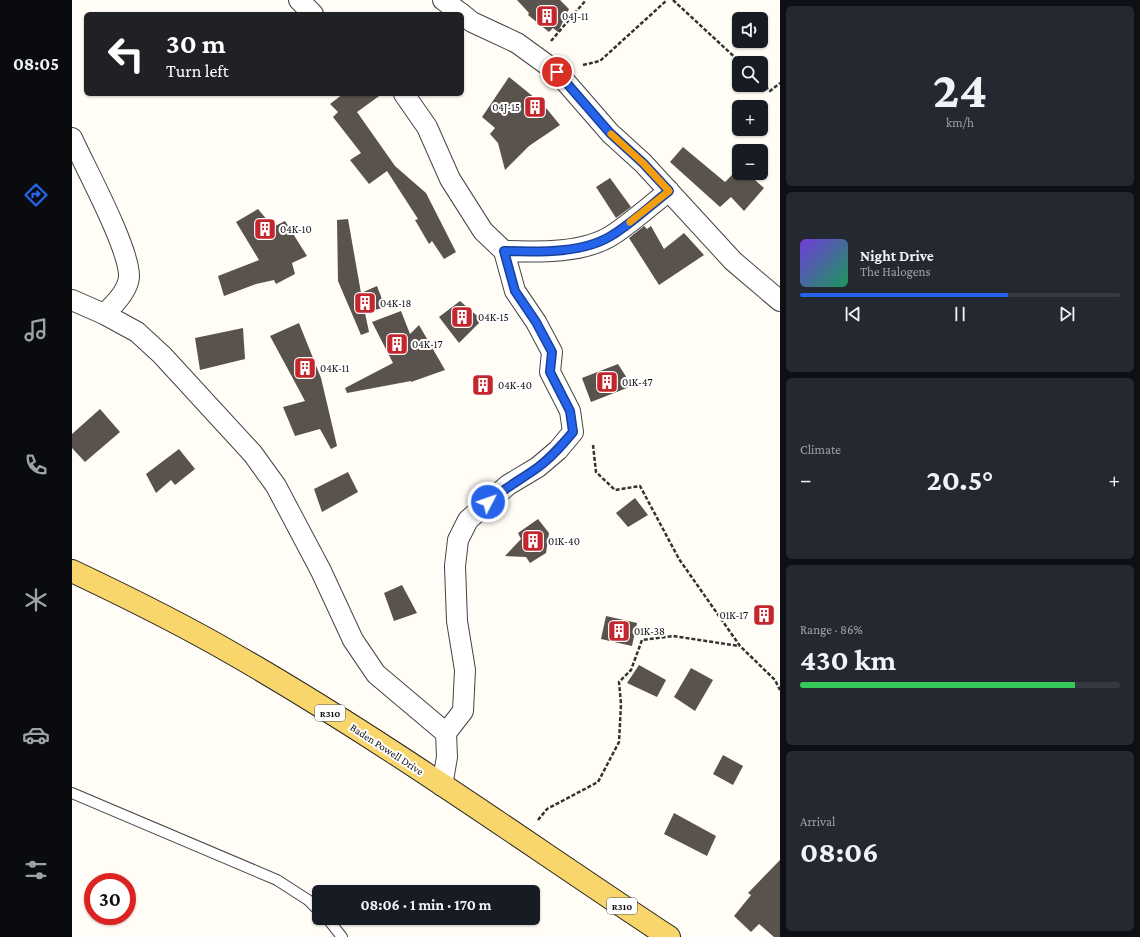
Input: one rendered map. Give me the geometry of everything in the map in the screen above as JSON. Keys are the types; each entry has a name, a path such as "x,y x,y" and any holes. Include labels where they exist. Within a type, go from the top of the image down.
{"main road":[{"name":"Baden Powell Drive","path":"72,571 126,596 235,654 398,755 442,786 669,937"}],"street":[{"path":"299,0 310,12"},
{"path":"443,0 459,12"},
{"path":"464,16 472,22 517,43 557,72 610,133 643,163 733,261 780,301"},
{"path":"405,96 427,127 450,179 484,231 504,251 515,291 536,322 552,352 550,372 570,411 573,432 558,450 538,467 508,485 468,520 458,540 455,566 457,621 465,670 463,711 446,733 447,756 442,786"},
{"path":"72,138 115,229 125,255 129,277 118,301 104,314"},
{"path":"504,251 553,252 588,245 613,235 669,191"},
{"path":"72,300 104,314 137,332 162,355 253,454 276,486 321,571 357,646 376,674 446,733"}],"lane":[{"path":"72,793 277,880 312,904"},
{"path":"333,925 342,937"}],"path":[{"path":"539,59 552,40 586,0"},
{"path":"557,72 600,61 667,0"},
{"path":"673,0 733,56"},
{"path":"768,89 770,91 780,83"},
{"path":"592,440 596,472 615,490 640,486 679,559 740,646 775,680 780,690"},
{"path":"523,840 547,809 598,782 619,742 621,704 619,682 631,670 642,640 673,636 740,646"}],"building":[{"name":"04J-11","path":"517,0 560,0 569,9 558,32 553,28 549,32 528,15 529,13"},
{"path":"509,77 535,98 537,97 560,125 529,146 505,170 498,143 490,134 495,128 482,117"},
{"path":"340,96 379,96 357,112 395,166 426,193 456,252 444,259 432,241 429,244 415,220 418,219 387,171 369,184 350,160 361,153 333,117 338,112 330,104"},
{"path":"683,147 725,182 732,175 732,180 755,180 764,188 744,211 731,197 720,207 670,162"},
{"path":"610,178 631,207 616,218 596,187"},
{"path":"258,209 273,227 285,221 307,256 292,263 295,274 276,284 274,280 256,284 224,296 218,276 259,260 236,222"},
{"path":"348,219 361,293 377,286 385,307 365,313 369,332 361,335 338,281 337,220"},
{"path":"644,226 647,229 651,226 664,249 684,233 704,255 659,285 629,238"},
{"name":"04K-15","path":"460,301 482,320 459,343 439,317"},
{"path":"401,311 410,334 419,325 445,370 411,382 347,393 345,388 393,363 372,322"},
{"path":"299,323 321,378 337,446 331,449 320,429 295,436 283,407 305,401 270,336"},
{"path":"243,328 245,359 200,370 195,338"},
{"name":"01K-47","path":"618,364 632,386 591,402 582,378"},
{"path":"100,409 120,432 85,462 72,448 72,434"},
{"path":"179,449 195,469 175,485 171,480 156,493 146,474"},
{"path":"348,472 358,492 322,512 314,489"},
{"path":"635,498 648,515 628,527 616,513"},
{"name":"01K-40","path":"538,519 549,533 546,553 530,563 526,557 505,556 521,539 518,533"},
{"path":"402,585 417,613 394,621 384,593"},
{"name":"01K-38","path":"606,616 637,623 632,646 601,639"},
{"path":"639,665 666,680 657,697 627,683"},
{"path":"691,668 713,680 695,711 674,697"},
{"path":"723,755 743,766 733,785 713,774"},
{"path":"674,813 716,836 707,856 664,834"},
{"path":"780,860 780,937 774,937 759,924 751,932 734,916 751,895 748,893"}],"slow traffic":[{"path":"611,134 643,163 669,191 630,222"}],"place":[{"name":"04J-11","path":"547,16"},
{"name":"04J-15","path":"535,107"},
{"name":"04K-10","path":"265,229"},
{"name":"04K-18","path":"365,303"},
{"name":"04K-15","path":"462,317"},
{"name":"04K-17","path":"397,344"},
{"name":"04K-11","path":"305,368"},
{"name":"01K-47","path":"607,382"},
{"name":"04K-40","path":"483,385"},
{"name":"01K-40","path":"533,541"},
{"name":"01K-17","path":"764,615"},
{"name":"01K-38","path":"619,631"}],"route":[{"path":"488,502 508,485 538,467 558,450 573,432 570,411 550,372 552,352 536,322 515,291 504,251 553,252 588,245 613,235 669,191 643,163 610,133 557,72"}]}
